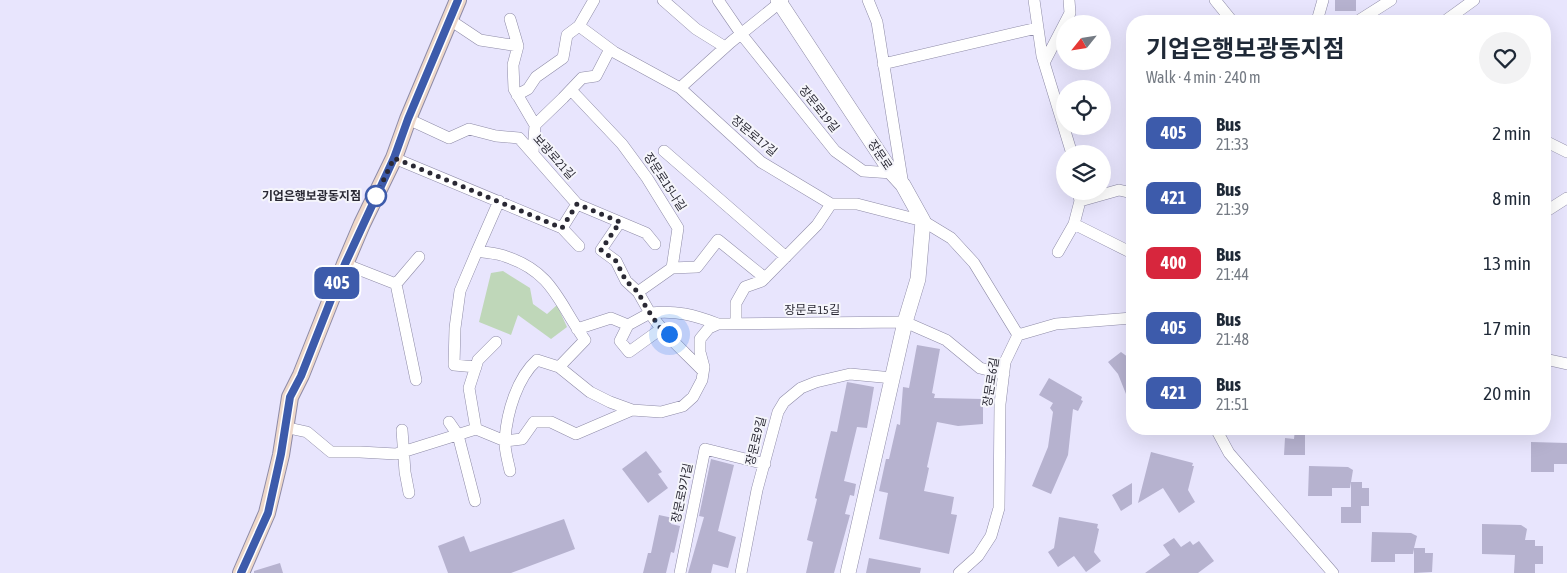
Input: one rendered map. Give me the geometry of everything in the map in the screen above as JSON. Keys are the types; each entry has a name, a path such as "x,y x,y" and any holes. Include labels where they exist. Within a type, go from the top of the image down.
{"main road":[{"path":"241,573 268,513 281,454 290,397 301,376 345,264 394,158 408,119 458,0"}],"street":[{"path":"517,95 528,89 536,76 563,58 567,35 579,26 594,0"},
{"path":"663,0 696,29 726,47"},
{"name":"장문로19길","path":"718,0 742,35 835,151 863,170 892,173"},
{"path":"868,0 877,22 903,185"},
{"path":"1034,0 1044,63 1069,145"},
{"path":"1044,63 1070,12 1069,0"},
{"path":"1215,0 1227,15"},
{"path":"1319,15 1323,0"},
{"path":"1367,15 1391,0"},
{"path":"1453,15 1474,0"},
{"name":"장문로","path":"742,35 780,1 892,173 903,185 923,221"},
{"path":"510,19 518,46 513,65 514,89 535,124 533,153"},
{"path":"450,20 480,40 518,46"},
{"name":"장문로17길","path":"579,26 610,49 680,88 760,162 831,204"},
{"path":"884,64 1037,28"},
{"path":"680,88 742,35"},
{"path":"535,124 582,78 596,76 610,49"},
{"name":"장문로15나길","path":"571,90 622,144 647,178 678,228 672,268"},
{"name":"보광로21길","path":"408,119 449,138 469,130 496,136 519,138 577,204 646,233 655,244"},
{"path":"1551,144 1567,152"},
{"path":"664,151 786,257"},
{"path":"394,158 562,228 579,246"},
{"path":"1111,191 1126,192"},
{"path":"1551,208 1567,198"},
{"path":"1058,252 1074,224 1078,200"},
{"path":"476,367 454,365 455,328 460,292 499,201"},
{"path":"562,228 577,204"},
{"path":"736,324 736,304 744,287 762,281 817,225 831,204 857,204 923,221 951,238 974,262 1018,336 1056,324 1126,318"},
{"path":"848,573 906,322 918,279 923,221"},
{"path":"620,222 601,250 616,261 626,281 638,292 661,329 669,334 703,371"},
{"path":"1074,224 1126,251"},
{"path":"638,292 672,268 697,267 718,240 765,278"},
{"path":"476,251 506,256 529,265 553,288 585,340 559,367"},
{"path":"396,284 419,257"},
{"path":"345,264 396,284"},
{"path":"396,284 416,380"},
{"path":"661,329 629,352 620,341 628,325 650,313 666,311 692,314 718,324"},
{"path":"577,329 611,318 628,325"},
{"path":"906,322 946,340 980,368 1004,374"},
{"name":"장문로15길","path":"718,324 906,322"},
{"path":"510,471 505,441 513,401 528,369 537,360 559,367 590,392 632,410 661,412 683,406 693,397 702,380 704,367 700,352 700,339 709,328 718,324"},
{"name":"장문로6길","path":"958,573 978,556 991,536 1000,508 1000,404 1005,362 1018,336"},
{"path":"476,429 469,388 478,360 496,342"},
{"path":"1551,360 1567,364"},
{"name":"장문로9길","path":"741,573 757,490 766,464 778,412 784,402 801,388 816,382 850,374 893,378"},
{"path":"284,427 308,432 331,452 396,454 476,429 505,441 522,440 534,422 551,422 576,434 632,410"},
{"path":"449,422 458,434 475,501"},
{"path":"402,430 409,493"},
{"path":"1219,435 1229,453 1333,573"},
{"name":"장문로9가길","path":"680,573 705,449 766,464"}],"green space":[{"path":"503,271 530,288 533,304 547,314 557,305 567,327 551,339 518,315 511,335 479,322 491,273"}],"building":[{"path":"1335,0 1356,0 1356,11 1335,11"},
{"path":"917,345 940,349 932,393 935,394 934,398 983,399 983,424 958,426 937,422 927,467 929,468 924,491 954,497 951,514 957,515 949,554 879,539 888,493 879,491 886,459 889,459 897,424 900,425 903,387 909,388"},
{"path":"1121,352 1126,356 1126,394 1118,374 1108,362"},
{"path":"1049,378 1082,397 1081,400 1083,401 1078,411 1073,409 1068,455 1051,494 1032,486 1048,447 1053,412 1050,408 1053,403 1039,395"},
{"path":"847,382 874,387 867,428 857,427 844,481 856,484 854,496 850,495 845,514 850,515 834,573 806,573 813,542 807,540 817,499 815,498 831,431 837,432"},
{"path":"1294,435 1305,435 1305,455 1284,455 1285,438 1294,439"},
{"path":"1531,442 1567,443 1567,464 1554,464 1554,472 1531,472"},
{"path":"646,451 662,472 658,474 668,488 648,503 622,469"},
{"path":"1151,452 1193,463 1192,466 1194,466 1188,490 1195,502 1179,513 1163,488 1138,503"},
{"path":"711,459 734,465 718,531 736,537 728,568 713,564 711,573 688,573 704,517 699,516"},
{"path":"1309,466 1348,467 1353,470 1350,488 1332,488 1332,496 1308,496"},
{"path":"1351,482 1362,482 1362,488 1369,488 1369,506 1361,506 1361,523 1341,523 1341,507 1351,507"},
{"path":"1132,483 1132,504 1121,511 1112,495"},
{"path":"659,515 673,518 671,524 680,526 674,553 671,552 666,573 643,573 648,553 651,553"},
{"path":"1059,517 1098,524 1097,528 1099,529 1094,552 1101,561 1086,572 1074,556 1058,567 1048,552 1054,548"},
{"path":"564,519 575,549 511,573 448,573 438,546 464,536 470,552"},
{"path":"1482,524 1521,525 1527,529 1525,540 1535,540 1535,546 1543,546 1543,564 1535,564 1535,573 1514,573 1515,555 1482,554"},
{"path":"1372,532 1411,533 1417,536 1414,548 1425,548 1425,553 1433,553 1432,572 1414,573 1414,549 1413,554 1395,554 1395,562 1371,562"},
{"path":"1174,538 1181,547 1190,541 1193,545 1199,541 1214,561 1198,573 1145,573 1170,555 1163,545"},
{"path":"869,558 921,568 920,573 866,573"},
{"path":"280,563 283,573 254,573 254,571"}],"bus line":[{"name":"405","path":"241,573 268,513 281,454 290,397 301,376 362,224 394,158 408,119 458,0"}],"place":[{"name":"기업은행보광동지점","path":"376,196"}],"route":[{"path":"376,196 394,158 562,228 577,204 620,222 601,250 616,261 626,281 638,292 661,329 669,334"}]}
